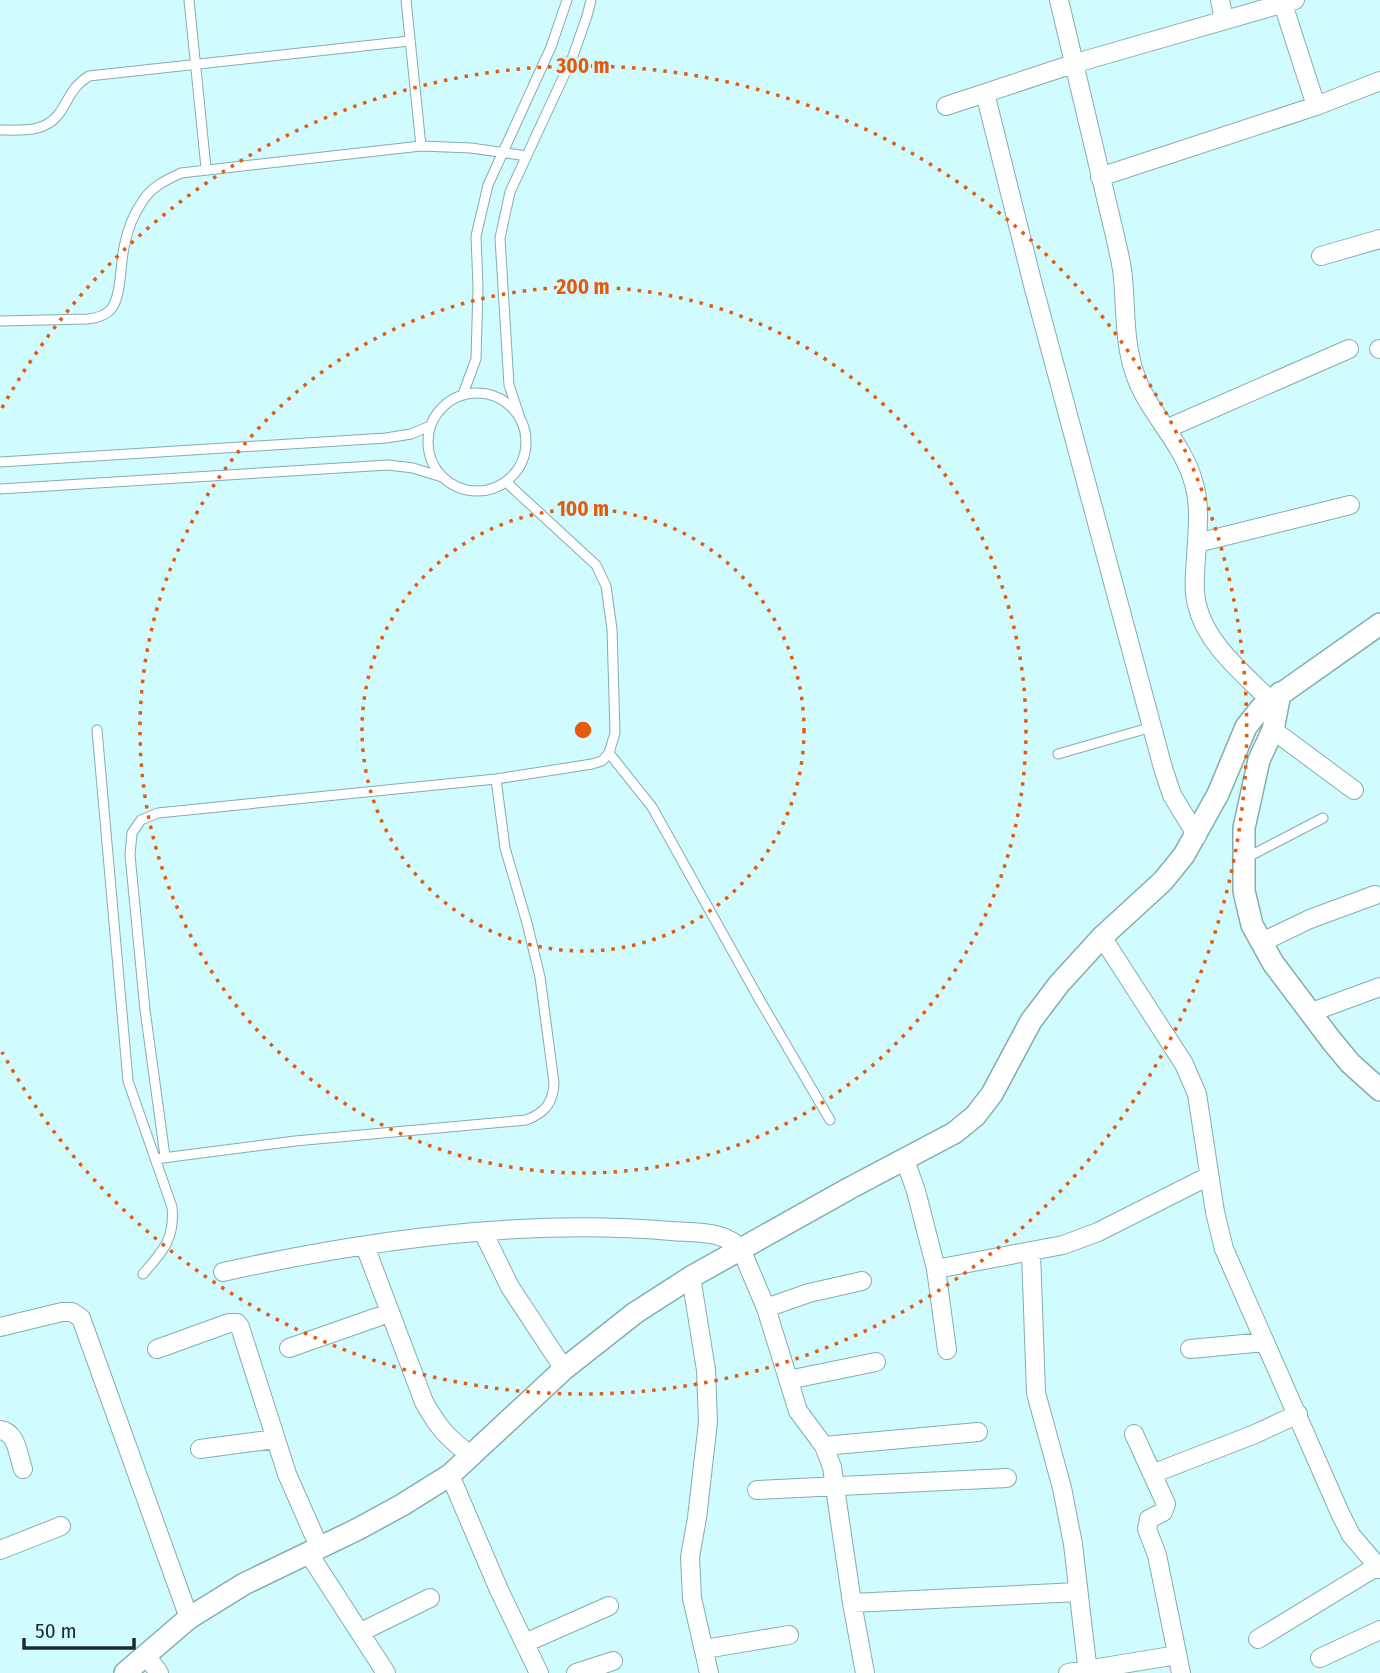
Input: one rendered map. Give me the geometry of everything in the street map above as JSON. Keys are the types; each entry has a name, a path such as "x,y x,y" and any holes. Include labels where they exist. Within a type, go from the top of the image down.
{"street":[{"path":"1059,0 1076,63 1123,274 1127,342 1135,376 1194,483 1198,516 1197,605 1205,628 1224,652 1275,697"},
{"path":"1220,0 1224,19"},
{"path":"946,106 1076,63 1289,2 1317,106"},
{"path":"1100,177 1317,106 1380,81"},
{"path":"985,93 1032,282 1152,727 1172,795 1196,836"},
{"path":"1321,256 1380,239"},
{"path":"1166,429 1349,349"},
{"path":"1197,542 1350,505"},
{"path":"125,1673 189,1618 244,1584 402,1505 450,1475 564,1369 635,1312 691,1277 954,1133 975,1116 992,1094 1031,1021 1059,984 1102,937 1163,881 1196,836 1218,794 1246,727 1261,708 1380,624"},
{"path":"1275,697 1273,730 1259,760 1244,828 1244,891 1252,925 1273,963 1350,1063 1380,1090"},
{"path":"1273,730 1354,790"},
{"path":"1262,942 1310,919 1375,895"},
{"path":"1102,937 1184,1064 1197,1094 1209,1176 1224,1249 1351,1535 1378,1568 1258,1639"},
{"path":"1312,1012 1380,987"},
{"path":"905,1160 936,1269 947,1350"},
{"path":"936,1269 1063,1245 1098,1232 1209,1176"},
{"path":"223,1272 365,1246 551,1227 623,1227 717,1235 734,1242 741,1249 766,1308 798,1411 824,1446 832,1467 865,1673"},
{"path":"483,1232 510,1287 564,1369"},
{"path":"365,1246 424,1402 436,1424 451,1442 472,1456"},
{"path":"1031,1253 1036,1393 1062,1488 1073,1544 1088,1672"},
{"path":"691,1277 706,1370 708,1422 690,1557 692,1598 709,1673"},
{"path":"766,1308 809,1293 862,1281"},
{"path":"0,1327 62,1312 72,1312 81,1318 189,1618"},
{"path":"289,1348 389,1312"},
{"path":"157,1349 229,1323 237,1323 240,1326 314,1551 335,1596 386,1673"},
{"path":"1190,1349 1265,1342"},
{"path":"788,1380 876,1362"},
{"path":"1152,1474 1255,1434 1298,1414"},
{"path":"0,1430 9,1432 13,1437 23,1469"},
{"path":"824,1446 978,1432"},
{"path":"1068,1673 1179,1664 1157,1555 1147,1529 1149,1519 1166,1508 1134,1434"},
{"path":"200,1449 275,1439"},
{"path":"450,1475 499,1590 539,1673"},
{"path":"757,1490 1007,1478"},
{"path":"0,1550 61,1526"},
{"path":"852,1603 1078,1592"},
{"path":"361,1632 430,1598"},
{"path":"526,1643 608,1606"},
{"path":"1320,1658 1380,1630"},
{"path":"705,1649 789,1635"},
{"path":"146,1655 159,1673"},
{"path":"576,1673 614,1661"}],"lane":[{"path":"188,0 206,168"},
{"path":"406,0 421,146"},
{"path":"463,394 476,359 476,236 488,185 551,47 567,0"},
{"path":"0,489 388,465 412,468 442,477 464,490 495,488 506,482 519,470 525,455 527,438 509,385 500,238 510,192 573,56 591,0"},
{"path":"0,130 37,129 49,123 58,115 71,92 89,76 409,41"},
{"path":"0,321 101,317 112,308 117,296 124,243 132,219 143,199 158,184 181,173 206,168 421,146 471,148 527,156"},
{"path":"442,477 432,463 428,443 430,426 437,413 449,401 463,394 480,392 496,396 511,405 519,415"},
{"path":"0,462 386,438 411,434 430,426"},
{"path":"143,1274 168,1242 173,1225 172,1207 160,1157 130,855 132,833 141,820 158,813 267,800 496,779 592,765 602,761 609,753 615,733 612,629 606,586 596,565 506,482"},
{"path":"1058,754 1152,727"},
{"path":"97,730 128,1081 160,1157"},
{"path":"609,753 652,807 758,997 831,1120"},
{"path":"160,1157 295,1141 526,1120 537,1116 548,1107 553,1096 554,1083 540,977 505,848 496,779"},
{"path":"1242,860 1323,818"}]}
